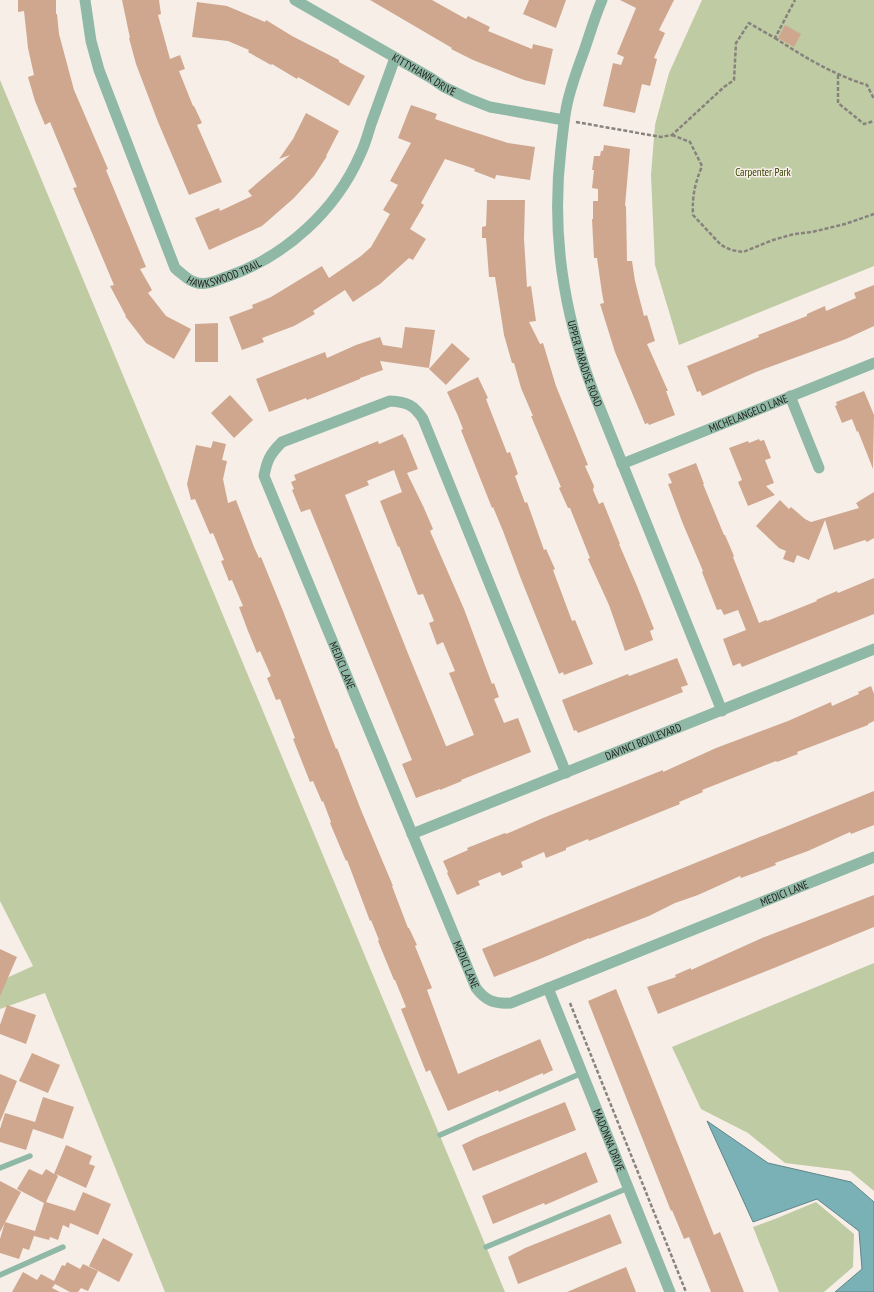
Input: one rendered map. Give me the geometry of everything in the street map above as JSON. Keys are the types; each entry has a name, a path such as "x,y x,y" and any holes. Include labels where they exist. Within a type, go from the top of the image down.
{"street":[{"name":"HAWKSWOOD TRAIL","path":"85,0 85,10 91,41 99,70 175,268 179,273 196,284 207,283 241,272 283,248 319,216 336,197 360,155 395,58"},
{"name":"KITTYHAWK DRIVE","path":"295,0 444,87 467,98 490,106 564,120"},
{"name":"UPPER PARADISE ROAD","path":"602,0 568,99 564,120 558,176 557,224 564,288 571,324 584,368 722,710"},
{"name":"MICHELANGELO LANE","path":"622,464 874,363"},
{"path":"790,396 819,468"},
{"name":"MEDICI LANE","path":"566,773 424,419 418,411 410,404 390,401 282,442 273,451 266,463 264,476 476,988 482,996 501,1004 511,1003 874,857"},
{"name":"DAVINCI BOULEVARD","path":"412,834 874,649"},
{"name":"MADONNA DRIVE","path":"548,988 670,1292"}],"lane":[{"path":"440,1135 582,1073"},
{"path":"0,1168 30,1156"},
{"path":"486,1247 628,1188"},
{"path":"0,1275 63,1247"}],"path":[{"path":"775,38 795,0"},
{"path":"672,135 724,87 734,80 736,43 749,23 796,52 838,75 867,85 874,99"},
{"path":"838,75 838,103 864,124 874,121"},
{"path":"564,120 661,137 672,135 690,142 702,166 695,183 693,200 694,215 721,245 731,250 743,252 773,240 838,225 874,214"},
{"path":"570,1003 686,1292"}],"green space":[{"name":"Carpenter Park","path":"702,0 874,0 874,266 679,345 655,265 651,175 655,125 669,73"},
{"path":"0,80 505,1292 165,1292 45,993 0,1009 0,981 33,966 0,901"},
{"path":"874,963 874,1191 850,1171 785,1163 748,1133 701,1109 672,1047"},
{"path":"816,1202 854,1234 853,1267 824,1292 779,1292 753,1227"}],"water":[{"path":"707,1121 768,1163 851,1182 874,1202 874,1292 835,1292 862,1269 859,1231 817,1199 753,1222"}],"building":[{"path":"18,0 56,0 56,14 59,34 74,90 108,169 106,170 146,267 140,269 152,290 148,293 166,316 191,329 174,359 146,343 125,316 110,286 114,285 73,188 77,187 50,122 45,125 35,101 28,77 34,75 28,48 24,11 18,12"},
{"path":"122,0 159,0 161,14 158,15 170,59 180,55 185,69 179,71 193,106 202,123 197,125 222,182 189,195 158,122 136,64 129,38"},
{"path":"370,0 432,0 466,19 468,16 490,27 488,31 532,49 533,44 553,49 545,85 524,80 473,60 451,49 452,48"},
{"path":"529,0 566,0 556,28 523,14"},
{"path":"620,0 674,0 659,30 665,33 654,58 657,59 650,86 642,84 635,113 603,106 613,63 621,65 624,57 617,54 636,8"},
{"path":"197,2 227,6 265,22 266,20 365,76 349,106 298,77 297,79 272,64 271,65 248,52 249,50 228,41 192,37"},
{"path":"785,25 801,34 794,47 778,38"},
{"path":"411,105 437,114 435,119 461,128 508,143 535,147 530,180 496,175 495,179 474,171 475,169 445,159 421,203 424,205 410,229 426,239 413,260 409,258 380,284 353,302 345,290 313,311 315,314 294,326 262,338 264,342 242,350 229,317 253,308 252,305 271,297 322,266 329,278 361,256 371,247 390,214 383,210 398,185 390,181 411,143 398,138"},
{"path":"306,113 339,131 327,156 314,176 294,198 262,226 209,250 195,218 219,208 220,211 252,196 248,191 290,155 279,159 293,139"},
{"path":"604,145 630,149 625,206 627,261 632,261 635,281 644,316 647,315 655,341 647,344 668,391 666,391 675,415 649,425 648,423 645,424 615,352 600,304 604,303 597,258 594,258 592,219 593,201 598,201 598,189 592,188 594,170 592,170 594,156 600,156"},
{"path":"487,200 525,200 524,239 527,287 531,286 536,321 529,322 540,344 543,343 556,386 588,465 585,466 594,486 593,490 599,504 603,502 654,629 650,631 653,640 625,651 609,605 588,559 590,558 570,508 568,508 559,488 561,487 531,416 533,416 521,388 514,363 512,363 504,335 495,277 489,277 486,238 482,238 482,227 486,226"},
{"path":"874,285 874,326 846,339 756,372 702,396 700,391 697,392 687,366 759,337 758,335 807,316 807,314 825,306 826,311 856,298 854,293"},
{"path":"218,323 218,362 195,362 195,324"},
{"path":"405,327 435,330 429,368 380,361 383,370 307,400 306,398 269,412 256,379 325,352 327,358 356,345 380,337 383,345 402,348"},
{"path":"452,343 470,359 446,385 429,369"},
{"path":"478,377 488,398 486,399 507,453 510,452 518,474 515,476 525,503 527,502 544,550 546,549 555,569 553,570 572,621 575,620 593,664 564,675 563,672 559,674 503,531 493,507 492,508 461,430 463,429 458,416 447,392"},
{"path":"864,391 874,415 873,469 852,419 842,423 835,406 837,405 836,402"},
{"path":"230,395 253,420 234,438 211,413"},
{"path":"403,434 404,438 405,437 418,469 407,473 433,529 430,531 464,609 492,684 494,683 499,697 494,699 504,723 518,718 531,752 440,790 416,798 402,764 412,760 310,509 301,512 292,490 294,489 291,482 296,480 294,475 378,441 379,444","holes":["394,470 402,492 380,501 418,595 423,594 434,621 429,623 437,645 443,642 455,671 449,673 474,735 447,746 409,656 345,495 369,485 367,481"]},
{"path":"759,439 760,441 764,440 771,458 765,460 774,483 766,486 775,495 748,506 738,482 742,480 729,448 748,441 749,443"},
{"path":"213,441 226,444 222,460 227,461 223,479 228,503 236,500 254,547 259,558 261,557 283,611 336,749 337,748 393,886 408,928 417,945 415,946 432,988 427,990 458,1074 540,1039 553,1070 499,1092 498,1090 448,1111 430,1070 426,1072 401,1009 406,1007 378,941 379,940 371,920 370,921 347,860 346,861 330,823 331,822 323,801 322,802 313,781 310,782 293,739 295,738 280,699 276,700 267,678 271,676 260,651 257,653 248,631 239,607 243,606 232,580 229,581 221,561 224,560 213,533 210,534 195,499 191,500 187,484 196,445 211,448"},
{"path":"696,463 703,484 734,556 733,557 759,623 817,601 816,600 837,591 838,593 874,578 874,614 742,667 740,663 733,666 723,639 746,630 738,610 724,615 721,609 717,610 668,484 672,483 668,474"},
{"path":"874,492 874,538 867,542 865,540 834,550 825,520 809,560 797,555 794,563 783,559 786,551 779,548 756,526 780,500 789,509 791,507 811,522 859,508 856,503"},
{"path":"677,658 688,685 681,687 683,692 578,733 576,730 574,731 562,700 628,674 629,676"},
{"path":"871,686 874,694 874,721 868,725 797,752 798,754 702,790 703,792 679,802 680,804 589,841 588,839 546,858 544,852 521,862 523,867 502,876 500,872 478,881 480,885 457,895 443,861 468,850 467,848 505,833 506,834 663,770 663,772 716,748 788,721 831,702 832,706 859,694 858,692"},
{"path":"874,791 874,825 851,834 850,832 808,851 775,863 776,865 741,878 740,876 698,895 675,903 649,916 589,938 494,977 482,949"},
{"path":"874,895 874,927 658,1014 647,987 676,977 675,975 691,968 691,970 762,938"},
{"path":"0,949 17,957 0,996"},
{"path":"616,989 714,1235 720,1232 744,1292 711,1292 689,1237 684,1239 672,1210 671,1211 588,1001"},
{"path":"7,1005 36,1015 26,1044 0,1034 0,1025"},
{"path":"32,1053 60,1065 48,1093 19,1081"},
{"path":"0,1074 17,1081 0,1122"},
{"path":"43,1097 74,1107 63,1139 33,1129 26,1150 0,1142 0,1129 5,1113 35,1122"},
{"path":"565,1102 576,1130 473,1171 462,1145"},
{"path":"66,1145 92,1156 89,1164 95,1166 86,1188 56,1174 58,1176 46,1202 75,1211 83,1192 111,1204 98,1235 70,1223 69,1228 63,1225 58,1240 50,1237 49,1240 34,1236 29,1250 23,1248 19,1259 0,1253 0,1239 5,1222 35,1231 44,1203 17,1189 29,1169 42,1175 46,1169 54,1174"},
{"path":"586,1152 598,1182 545,1205 544,1203 493,1224 482,1196"},
{"path":"0,1181 21,1192 0,1232"},
{"path":"610,1214 622,1243 518,1284 508,1257 525,1248"},
{"path":"103,1238 133,1254 119,1282 89,1266"},
{"path":"67,1262 80,1269 83,1264 98,1271 88,1291 81,1288 78,1292 70,1292 55,1284 52,1288 60,1292 12,1292 23,1272 37,1280 41,1274 54,1281 62,1265 65,1266"},
{"path":"626,1267 636,1292 567,1292"}]}
